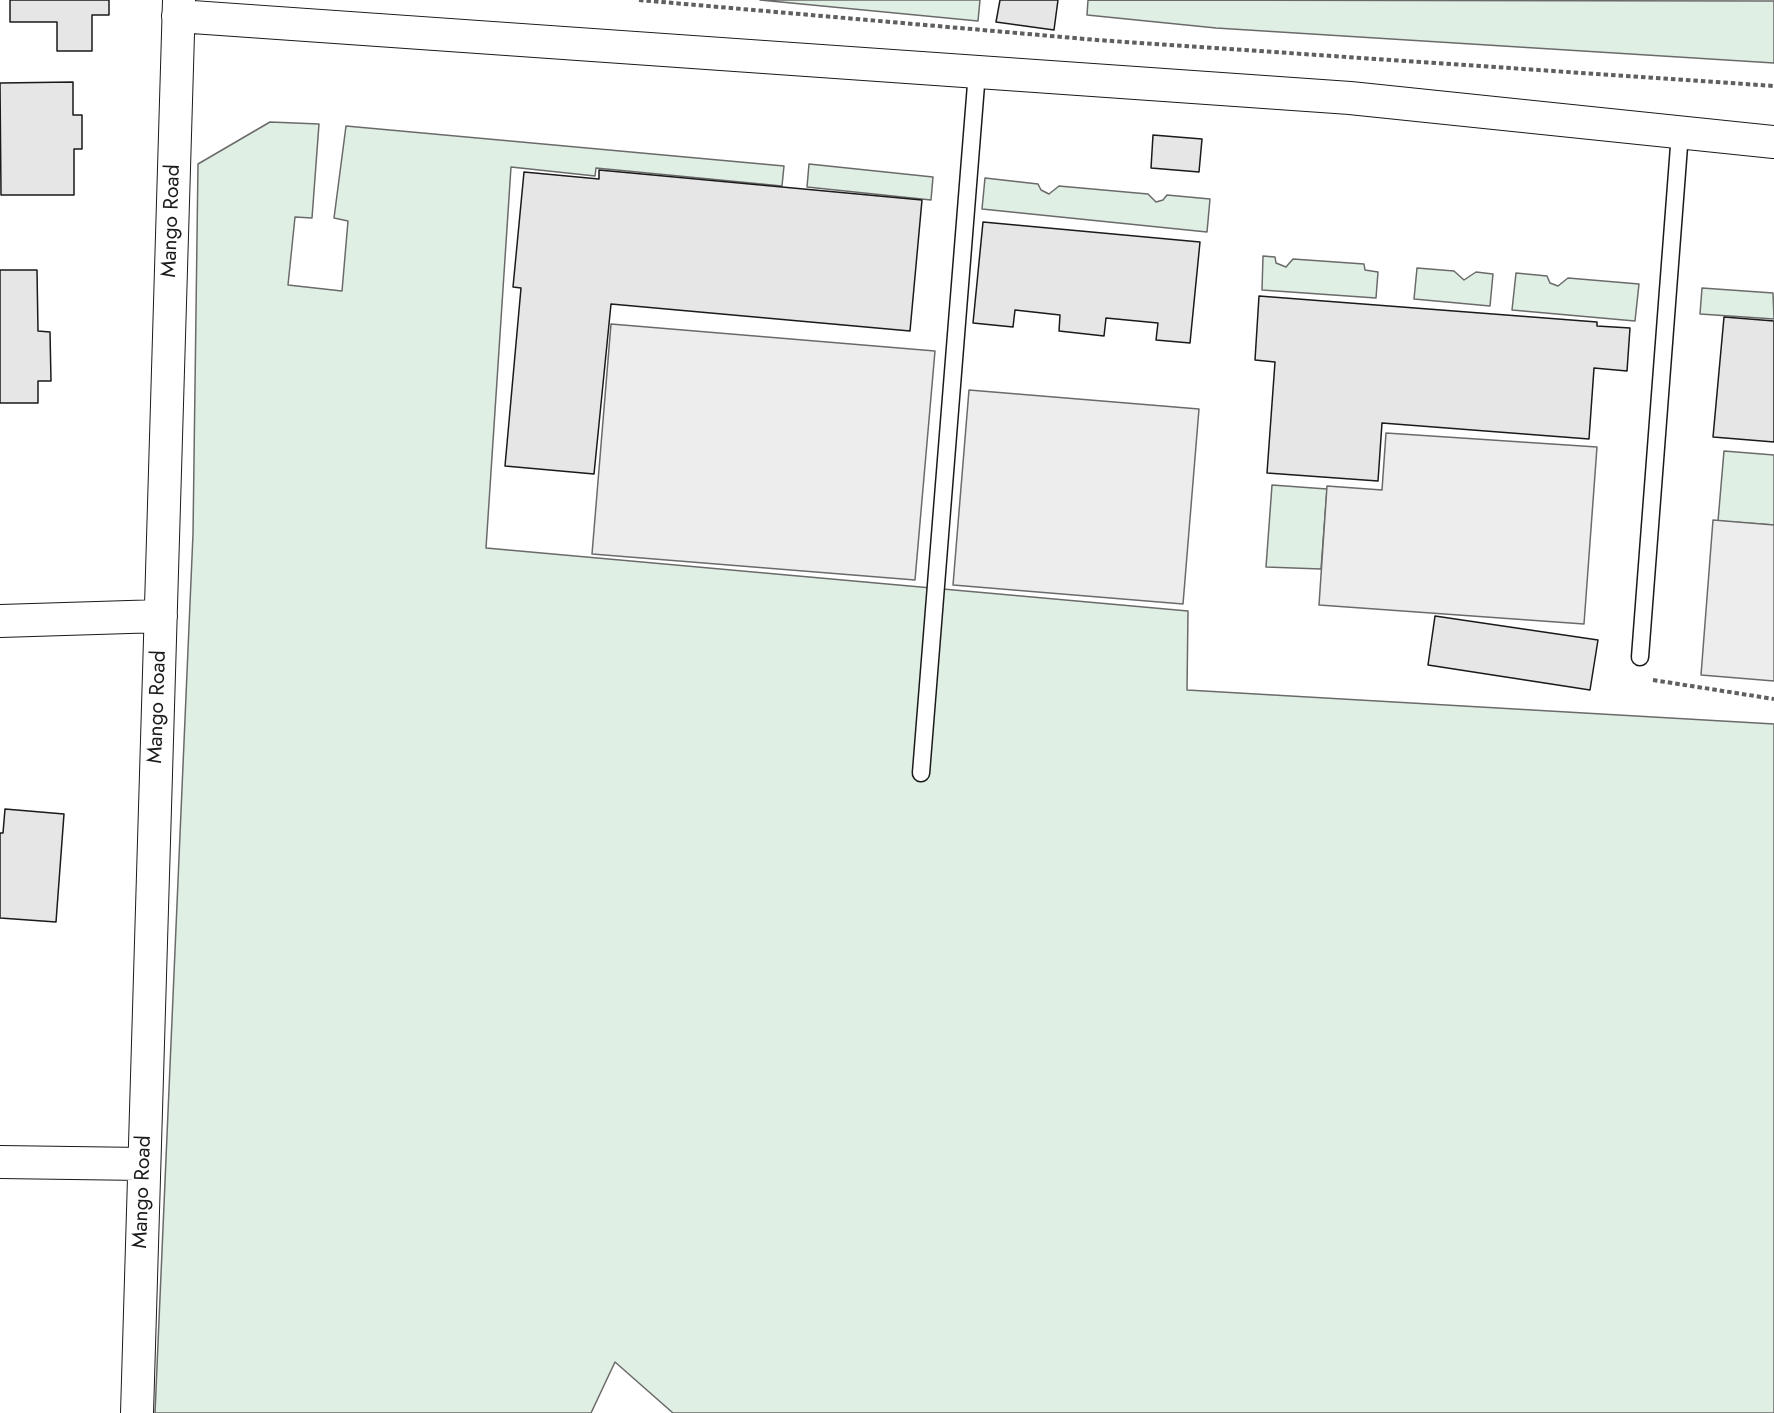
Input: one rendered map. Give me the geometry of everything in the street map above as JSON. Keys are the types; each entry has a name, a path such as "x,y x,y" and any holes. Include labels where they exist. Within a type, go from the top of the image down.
{"street":[{"path":"178,8 977,72 1350,98 1774,142"},
{"name":"Mango Road","path":"137,1413 178,8"},
{"path":"0,621 161,616"},
{"path":"0,1162 143,1164"}],"lane":[{"path":"921,772 977,72"},
{"path":"1640,657 1680,133"}],"path":[{"path":"639,0 1097,40 1774,86"},
{"path":"1640,657 1652,680 1774,699"}],"green space":[{"path":"760,0 980,0 978,21"},
{"path":"1088,0 1774,1 1774,63 1216,28 1087,15"},
{"path":"270,122 319,124 312,218 295,217 288,285 342,291 348,221 334,218 346,126 784,166 782,186 596,168 595,176 511,167 486,548 1188,611 1187,690 1774,724 1774,1413 673,1413 615,1362 591,1413 155,1413 193,534 198,164"},
{"path":"809,164 933,177 931,200 807,187"},
{"path":"985,178 1038,184 1041,190 1049,194 1059,186 1148,194 1156,202 1163,200 1167,195 1210,199 1207,232 982,209"},
{"path":"1263,256 1275,257 1276,263 1286,267 1293,259 1364,264 1365,270 1378,272 1376,298 1262,290"},
{"path":"1417,268 1454,271 1464,280 1476,272 1493,274 1490,306 1414,299"},
{"path":"1516,273 1547,276 1550,283 1558,286 1568,278 1639,284 1635,321 1512,310"},
{"path":"1702,288 1773,293 1774,319 1700,314"},
{"path":"1724,451 1774,455 1774,525 1718,521"},
{"path":"1272,485 1327,489 1321,569 1266,567"}],"shaded area":[{"path":"611,324 935,351 915,580 592,554"},
{"path":"969,390 1199,409 1183,604 953,585"},
{"path":"1386,433 1597,447 1584,624 1319,605 1327,486 1382,490"},
{"path":"1713,520 1774,525 1774,681 1701,675"}],"building":[{"path":"10,0 109,0 109,15 92,15 92,51 57,51 57,22 10,22"},
{"path":"1000,0 1058,0 1054,30 996,22"},
{"path":"73,82 73,115 82,115 82,149 74,149 74,195 1,195 0,83"},
{"path":"1153,135 1202,139 1199,172 1151,168"},
{"path":"599,170 922,200 910,331 611,304 594,474 505,466 521,288 513,287 524,172 599,179"},
{"path":"983,222 1200,242 1190,343 1156,340 1158,323 1106,318 1104,336 1059,331 1060,315 1015,310 1013,327 973,323"},
{"path":"0,270 37,270 38,331 50,332 51,381 38,381 38,403 0,403"},
{"path":"1259,296 1597,322 1597,326 1630,328 1627,371 1594,368 1589,439 1382,423 1378,481 1267,473 1275,362 1255,360"},
{"path":"1724,317 1774,321 1774,442 1713,437"},
{"path":"1435,616 1598,640 1590,690 1428,665"},
{"path":"5,809 64,814 56,922 0,918 0,833 3,833"}]}
